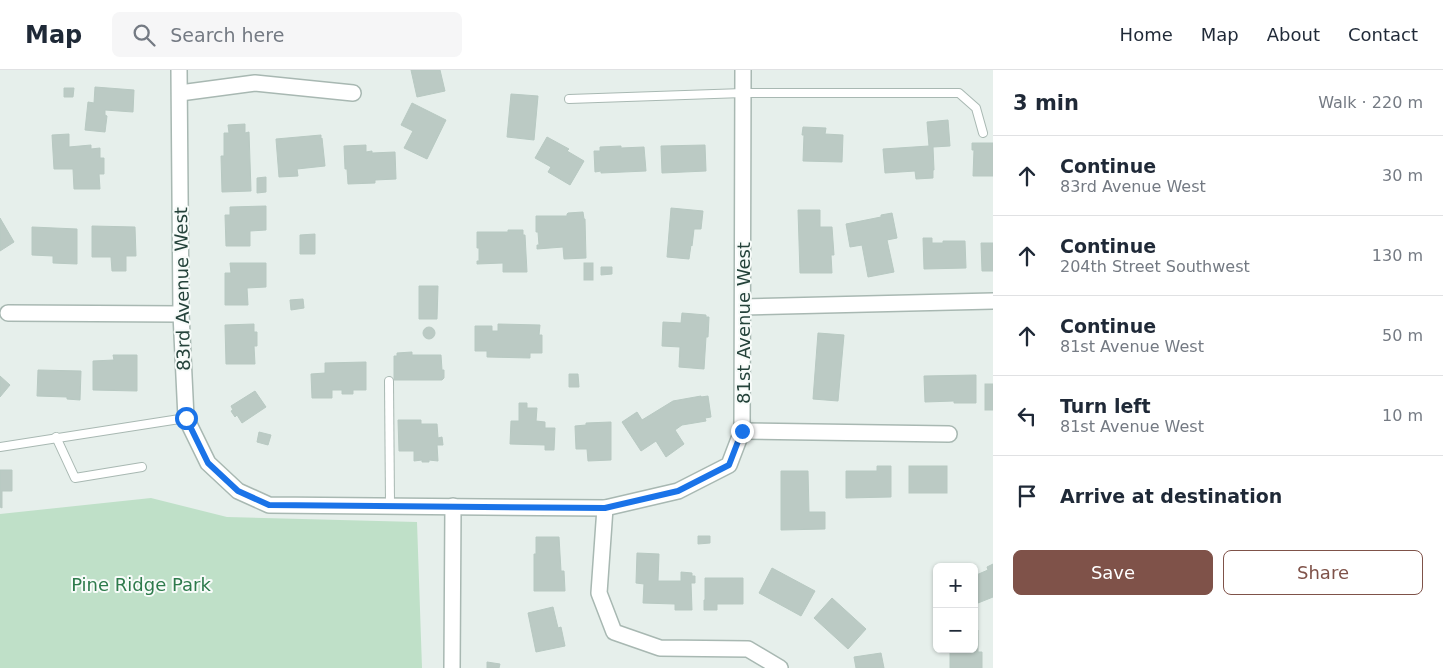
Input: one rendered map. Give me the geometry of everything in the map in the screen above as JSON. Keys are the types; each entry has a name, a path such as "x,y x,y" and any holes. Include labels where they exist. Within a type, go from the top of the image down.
{"street":[{"name":"83rd Avenue West","path":"179,70 181,314 186,418 208,463 238,491 269,505 390,505"},
{"name":"81st Avenue West","path":"390,505 605,508 678,491 729,465 742,431 743,70"},
{"path":"180,93 255,83 353,93"},
{"path":"743,308 993,301"},
{"path":"8,313 181,314"},
{"path":"742,431 949,434"},
{"path":"452,668 454,506"},
{"path":"605,508 599,593 614,632 660,648 748,649 780,668"}],"lane":[{"path":"569,99 743,94 959,93 976,108 983,133"},
{"path":"389,381 390,505"},
{"path":"0,447 186,418"},
{"path":"56,437 75,478 142,467"}],"green space":[{"name":"Pine Ridge Park","path":"151,498 227,517 417,522 422,668 0,668 0,514"}],"building":[{"path":"411,70 440,70 445,91 417,97"},
{"path":"95,87 134,90 133,112 105,110 105,115 107,116 105,132 85,130 88,102 94,103"},
{"path":"64,88 74,88 73,97 64,97"},
{"path":"511,94 538,96 534,140 507,137"},
{"path":"412,103 446,120 427,159 404,148 413,131 401,125"},
{"path":"948,120 950,146 933,147 933,178 916,179 915,171 885,173 883,149 929,146 927,122"},
{"path":"245,124 245,133 249,132 251,191 222,192 221,156 224,156 224,133 229,133 228,125"},
{"path":"803,127 826,128 825,134 843,135 842,162 803,161"},
{"path":"69,134 69,147 91,145 91,149 100,148 100,158 104,158 104,174 99,174 100,189 74,189 73,169 54,169 52,135"},
{"path":"321,135 325,166 297,169 298,176 279,177 276,139"},
{"path":"547,137 569,149 567,151 584,161 570,185 548,172 551,167 535,158"},
{"path":"972,143 993,143 993,176 973,176 974,150 972,150"},
{"path":"366,145 366,152 395,152 396,179 375,180 375,183 348,184 344,146"},
{"path":"705,145 706,171 662,173 661,146"},
{"path":"621,146 621,148 644,147 646,171 595,172 594,151 600,151 600,147"},
{"path":"266,177 266,192 257,193 257,178"},
{"path":"266,206 266,230 250,231 250,246 226,246 225,215 230,215 230,207"},
{"path":"671,208 703,211 701,229 694,229 689,259 667,257"},
{"path":"798,210 820,210 820,227 832,227 834,255 831,255 832,273 800,273"},
{"path":"583,212 585,219 586,258 564,259 563,247 537,249 537,245 539,245 538,232 536,232 536,216 567,216 568,213"},
{"path":"892,213 897,238 887,240 894,272 868,277 862,245 850,247 846,224"},
{"path":"0,218 14,242 0,251"},
{"path":"92,226 135,227 136,256 126,256 126,271 112,271 111,257 92,257"},
{"path":"32,227 77,229 77,264 53,263 53,256 32,255"},
{"path":"508,230 523,230 523,235 525,235 527,272 503,272 503,263 477,264 477,261 479,261 479,248 477,248 477,232 508,232"},
{"path":"315,234 315,254 300,254 300,235"},
{"path":"923,238 932,238 932,243 965,241 966,268 924,269"},
{"path":"981,243 993,243 993,271 982,271"},
{"path":"230,263 266,263 266,287 247,288 248,305 225,305 225,273 231,273"},
{"path":"584,263 593,263 593,280 584,280"},
{"path":"601,267 612,267 612,274 601,275"},
{"path":"419,286 438,286 437,319 419,319"},
{"path":"303,299 304,308 291,310 290,300"},
{"path":"682,313 706,315 706,317 709,317 704,369 679,367 680,347 662,346 663,322 681,323"},
{"path":"254,324 254,332 257,332 257,346 254,346 255,364 226,364 225,325"},
{"path":"498,324 540,325 539,335 542,335 542,353 530,353 530,358 487,357 487,351 475,351 475,326 492,326 492,331 498,331"},
{"path":"429,327 435,333 429,339 423,333"},
{"path":"818,333 844,335 838,401 813,399"},
{"path":"412,352 412,355 441,355 444,378 442,380 394,380 394,356 397,356 397,353"},
{"path":"113,355 137,355 137,391 93,390 93,361 114,360"},
{"path":"366,362 366,390 353,390 353,394 342,394 342,390 332,390 332,398 312,398 311,374 325,373 325,363"},
{"path":"38,370 81,371 80,400 67,399 67,397 37,396"},
{"path":"569,374 578,374 579,387 569,387"},
{"path":"976,375 976,403 954,403 954,401 925,402 924,376"},
{"path":"0,376 10,385 0,397"},
{"path":"985,384 993,384 993,410 985,410"},
{"path":"255,391 266,407 242,423 237,415 235,417 231,411 233,410 231,406"},
{"path":"708,396 711,417 705,418 706,421 682,425 675,430 684,444 666,457 656,441 641,451 622,422 637,412 642,420 673,401"},
{"path":"519,403 527,403 527,408 537,408 536,421 545,422 545,428 555,428 554,450 545,450 545,445 510,444 511,421 519,421"},
{"path":"398,420 421,420 421,424 437,424 438,438 442,437 443,445 437,445 438,461 414,461 414,451 399,451"},
{"path":"611,422 611,460 588,461 587,449 576,449 575,426 586,425 586,423"},
{"path":"259,432 271,435 268,445 257,442"},
{"path":"877,466 891,466 891,497 846,498 846,471 877,471"},
{"path":"909,466 947,466 947,493 909,493"},
{"path":"0,470 12,470 12,491 2,491 2,508 0,507"},
{"path":"781,471 808,471 809,512 825,512 825,529 781,530"},
{"path":"698,536 710,536 710,543 698,544"},
{"path":"536,537 559,537 561,571 564,571 565,591 534,591"},
{"path":"637,553 659,554 658,581 681,581 681,572 692,573 692,576 695,576 695,583 691,583 692,610 675,610 675,604 643,603 644,584 636,583"},
{"path":"993,564 993,597 978,603 978,574 988,570 987,567"},
{"path":"772,568 815,591 801,616 759,593"},
{"path":"705,578 743,578 743,604 717,604 717,610 704,610"},
{"path":"832,598 866,629 848,649 814,618"},
{"path":"553,607 558,628 561,627 565,646 536,652 528,613"},
{"path":"982,652 982,668 950,668 950,653"},
{"path":"881,653 884,668 856,668 854,657"},
{"path":"487,662 500,664 499,668 487,668"}],"route":[{"path":"186,418 208,463 238,491 269,505 605,508 678,491 729,465 742,431"}]}
